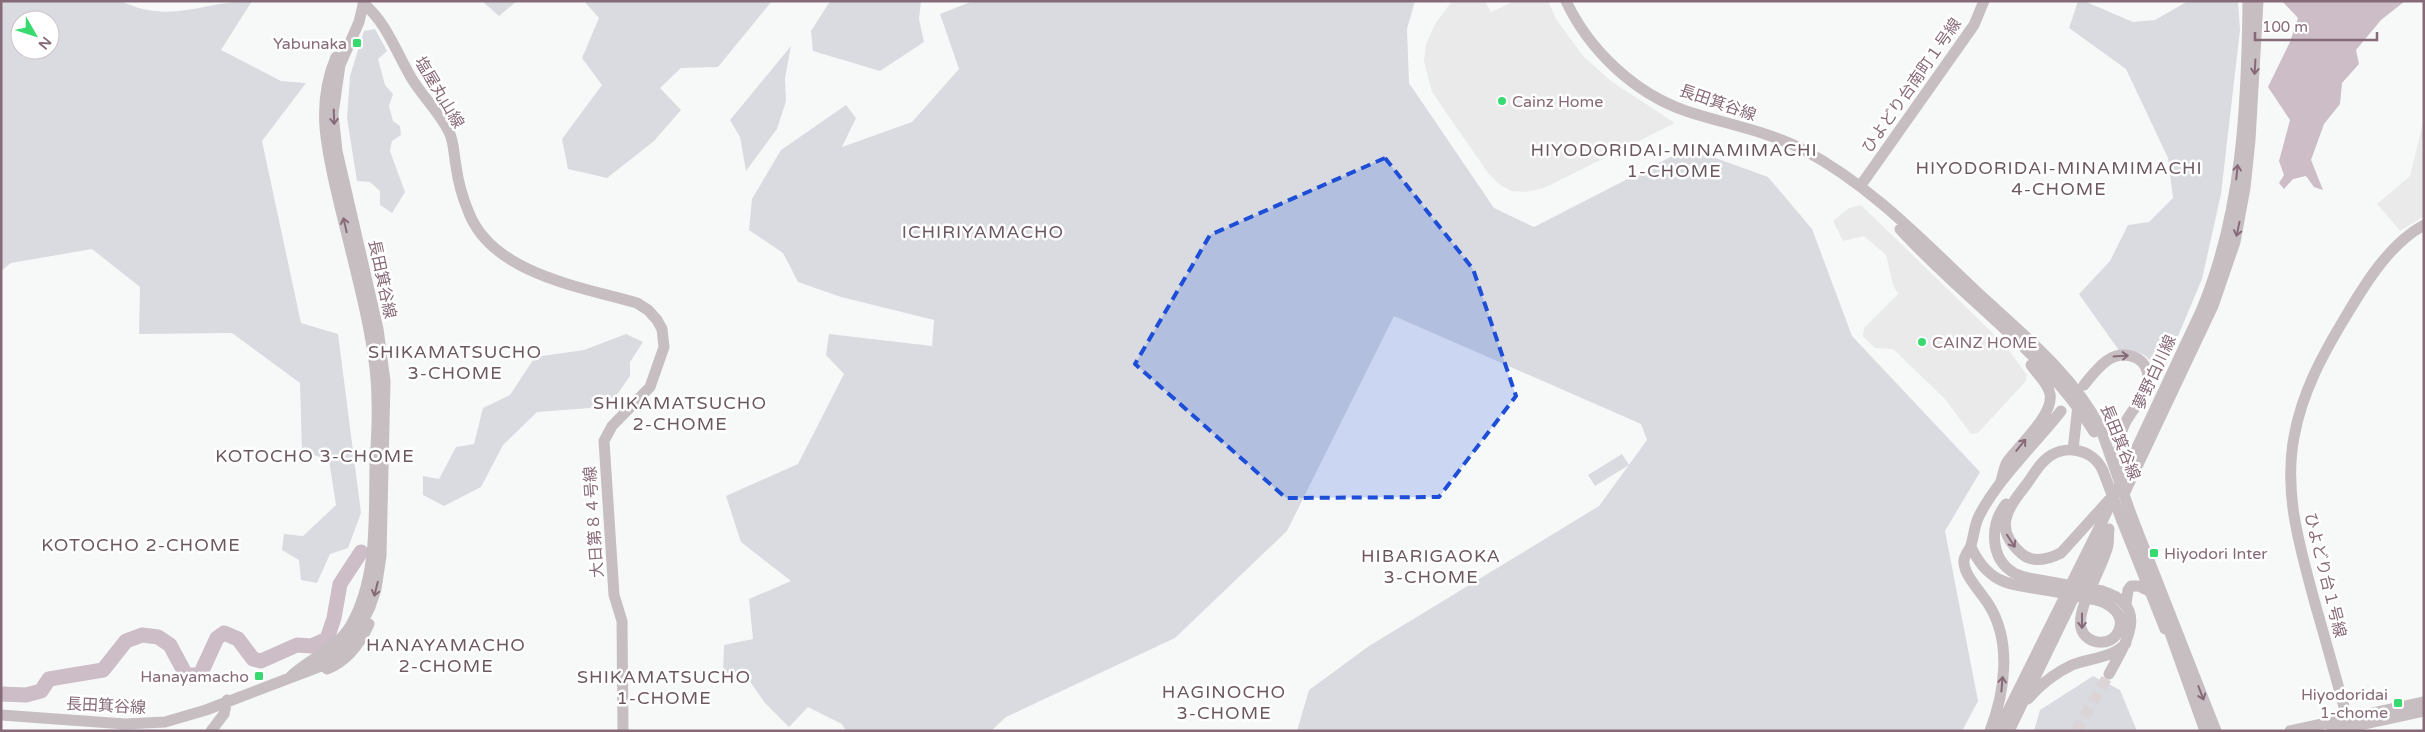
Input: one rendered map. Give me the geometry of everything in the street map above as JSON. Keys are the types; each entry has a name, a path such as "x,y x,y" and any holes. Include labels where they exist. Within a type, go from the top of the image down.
{"street":[{"name":"長田箕谷線","path":"1566,1 1574,18 1601,54 1642,89 1684,110 1774,138 1802,149 1861,185 2056,368 2089,405 2127,519 2205,731"},
{"name":"ひよどり台南町１号線","path":"1861,185 1974,25 1984,1"},
{"name":"夢野白川線","path":"1998,731 2115,494 2201,311 2224,245 2233,205 2241,140 2248,1"},
{"name":"夢野白川線","path":"2009,731 2213,306 2235,242 2245,188 2250,140 2258,1"},
{"name":"長田箕谷線","path":"1,715 124,724 165,722 206,710 291,676 316,673 334,666 351,653 363,638 370,620 370,607 376,590 381,556 385,381 374,310 338,151 333,114 339,72 359,22 363,2"},
{"name":"長田箕谷線","path":"291,676 304,664 325,652 350,625 365,589 372,555 377,402 374,360 362,296 327,154 324,126 324,101 332,67 352,18 363,2"},
{"name":"塩屋丸山線","path":"363,2 379,17 413,80 450,133 457,172 469,214 483,237 506,258 526,268 553,279 637,303 648,310 662,329"},
{"name":"長田箕谷線","path":"1861,185 1919,250 2001,327 2066,392 2097,429"},
{"name":"ひよどり台１号線","path":"2349,725 2296,535 2290,496 2294,438 2300,411 2319,361 2346,316 2388,256 2424,225"},
{"path":"1998,487 2006,464 2042,418 2050,399 2046,385 2001,327"},
{"name":"大日第８４号線","path":"623,731 622,621 614,595 604,441 612,426 650,387 664,346 662,329"},
{"path":"2084,384 2097,369 2113,356 2130,355 2138,358 2147,369 2148,384 2122,430 2120,449 2127,519"},
{"path":"2056,368 2078,399 2079,409 2073,450"},
{"path":"1990,731 2001,694 2003,653 1996,618 1964,562 1966,553 1971,547 1975,526 1998,487 2061,411"},
{"path":"2115,494 2061,553 2045,560 2031,559 2024,556 2013,546 2006,534 2006,513 2012,502 2045,460 2065,449 2090,455 2103,471 2127,519 2149,591 2179,660"},
{"path":"2037,469 2024,481 1999,513 1995,524 1994,541 2000,559 2015,573 2054,587"},
{"name":"長田箕谷線","path":"2127,519 2216,731"},
{"path":"2100,595 2117,612 2120,622 2120,628 2113,638 2102,642 2087,637 2081,627 2082,614 2108,544 2109,525"},
{"path":"1971,547 1981,566 1993,576 2012,584 2054,587 2100,595 2113,594 2126,604"},
{"path":"2109,674 2126,643 2132,620 2126,604 2128,590 2131,586 2139,586 2149,591"},
{"path":"2020,707 2052,677 2086,660 2113,653 2126,643"},
{"path":"211,731 224,714 227,700"},
{"path":"2332,731 2424,702"},
{"path":"2290,731 2349,725 2424,711"}],"highlighted area":[{"path":"1385,158 1473,269 1516,396 1439,497 1286,498 1135,364 1210,235"}],"shaded area":[{"path":"1,1 121,1 139,8 171,12 252,1 221,50 281,81 306,83 262,141 301,323 338,334 361,513 348,548 330,554 317,583 301,580 299,560 282,550 284,534 303,536 336,505 329,460 302,451 300,383 232,333 139,334 140,287 92,249 11,263 1,271"},
{"path":"482,1 517,1 499,16"},
{"path":"584,1 772,1 718,67 681,68 660,88 681,110 654,141 607,178 568,169 562,139 602,85 582,58 599,18"},
{"path":"830,1 921,1 919,19 924,42 880,71 813,51 811,31"},
{"path":"973,1 1415,1 1407,29 1409,83 1494,208 1534,227 1688,148 1768,177 1812,229 1852,336 1980,472 1945,531 1978,701 1962,731 1297,731 1309,690 1369,646 1599,506 1647,440 1641,424 1394,316 1287,531 1175,638 1006,717 991,731 846,731 842,724 808,707 789,727 765,703 744,673 723,673 724,645 753,639 749,599 791,581 741,542 726,496 798,464 844,374 826,355 829,334 932,346 934,320 841,297 798,282 783,253 749,230 752,199 781,150 846,105 856,118 842,147 912,122 959,69 940,14"},
{"path":"1452,1 1485,1 1491,12 1515,1 1548,1 1556,19 1584,57 1611,81 1675,123 1544,188 1526,192 1511,191 1499,184 1488,173 1432,92 1424,61 1426,44 1435,24"},
{"path":"2078,1 2084,1 2133,22 2155,20 2188,1 2238,1 2240,30 2221,194 2202,279 2160,379 2146,356 2136,352 2120,352 2079,294 2110,261 2128,225 2149,222 2173,198 2168,158 2126,69 2069,28"},
{"path":"2282,1 2405,1 2381,20 2356,50 2359,64 2342,83 2340,104 2324,124 2311,160 2323,190 2314,187 2306,176 2293,179 2284,189 2279,183 2284,175 2279,161 2290,120 2268,87 2290,42 2298,18"},
{"path":"375,29 387,51 378,59 385,85 393,94 389,106 393,121 400,126 401,135 392,141 390,151 405,192 392,213 380,205 380,191 370,182 357,181 347,118 350,76 364,31"},
{"path":"791,46 785,78 786,101 777,129 746,171 740,137 730,120"},
{"path":"2424,119 2424,216 2400,231 2377,204 2410,176"},
{"path":"1861,205 2004,344 2027,375 2026,381 1978,433 1971,434 1945,399 1893,349 1875,348 1863,336 1864,328 1898,294 1893,285 1886,255 1864,236 1843,241 1833,221 1849,208"},
{"path":"626,334 643,342 630,362 630,376 616,396 590,408 537,412 503,445 481,487 444,506 423,495 423,476 439,479 456,447 474,444 483,408 510,395 535,357 584,350"},
{"path":"1622,454 1629,465 1595,486 1588,475"},
{"path":"2093,676 2120,690 2137,731 2034,731 2040,710"}],"waterway":[{"path":"1,694 26,695 41,691 49,679 103,670 126,641 142,635 158,637 170,645 186,675 200,675 217,638 224,633 238,639 253,659 261,661 297,645 311,646 327,639 334,618 340,584 361,552"}],"tunnel":[{"path":"2076,731 2109,674"}],"place":[{"name":"Yabunaka","path":"357,43"},
{"name":"Cainz Home","path":"1502,101"},
{"name":"CAINZ HOME","path":"1922,342"},
{"name":"Hiyodori Inter","path":"2154,553"},
{"name":"Hanayamacho","path":"259,676"},
{"name":"Hiyodoridai 1-chome","path":"2398,703"}],"district":[{"name":"HIYODORIDAI-MINAMIMACHI 1-CHOME","path":"1674,160"},
{"name":"HIYODORIDAI-MINAMIMACHI 4-CHOME","path":"2059,178"},
{"name":"ICHIRIYAMACHO","path":"983,232"},
{"name":"SHIKAMATSUCHO 3-CHOME","path":"455,362"},
{"name":"SHIKAMATSUCHO 2-CHOME","path":"680,413"},
{"name":"KOTOCHO 3-CHOME","path":"315,456"},
{"name":"KOTOCHO 2-CHOME","path":"141,545"},
{"name":"HIBARIGAOKA 3-CHOME","path":"1431,566"},
{"name":"HANAYAMACHO 2-CHOME","path":"446,655"},
{"name":"SHIKAMATSUCHO 1-CHOME","path":"664,688"},
{"name":"HAGINOCHO 3-CHOME","path":"1224,702"}]}
